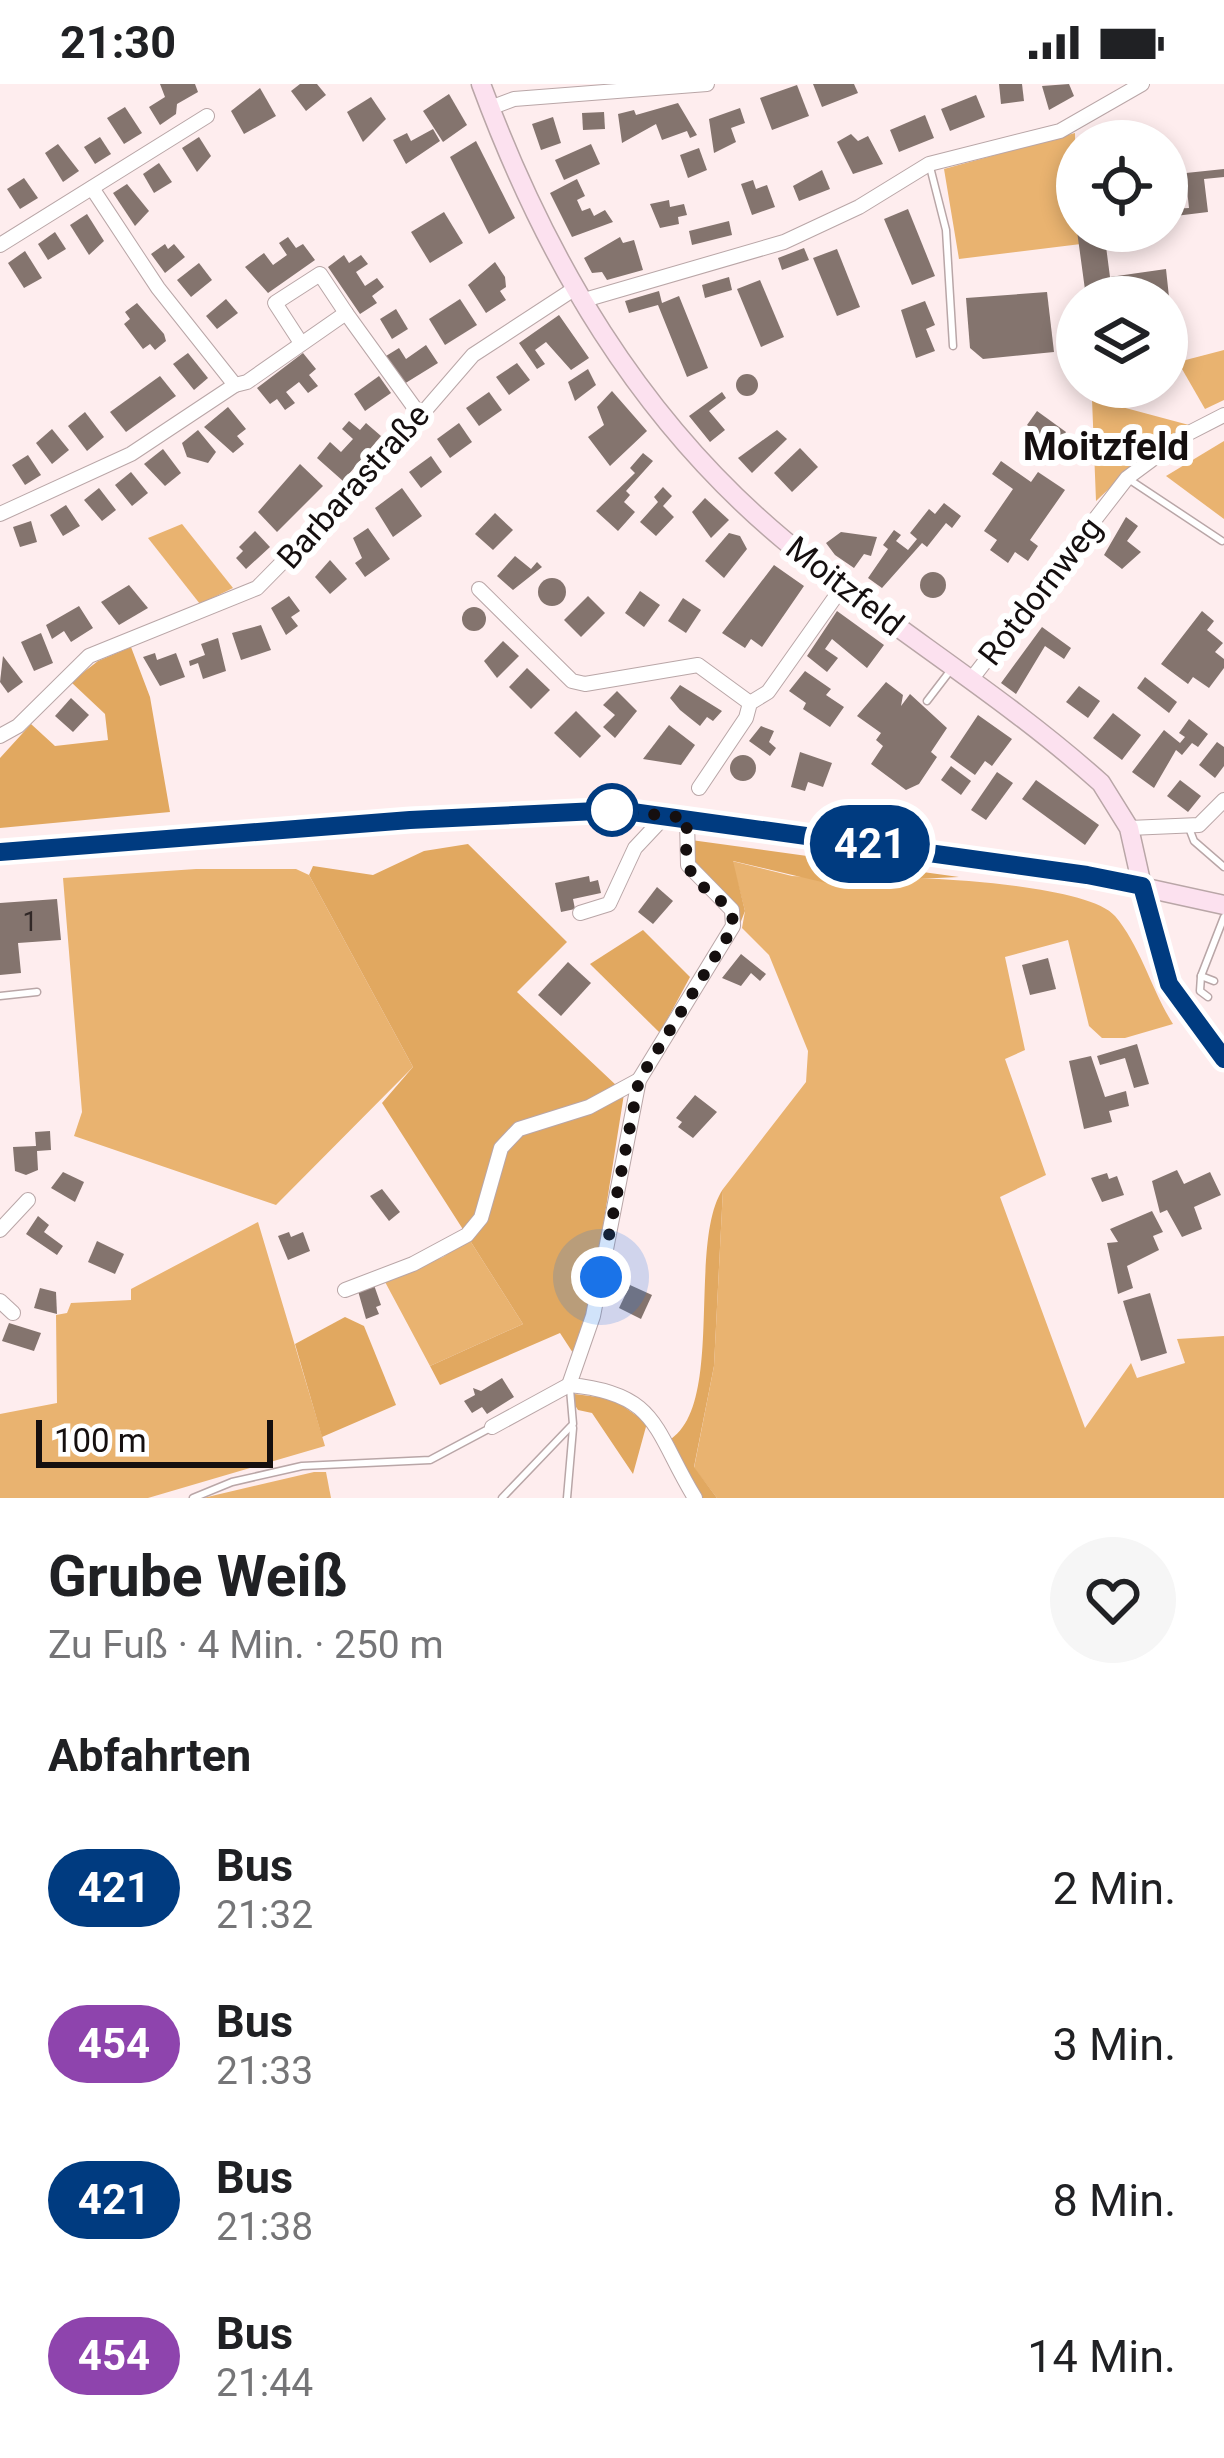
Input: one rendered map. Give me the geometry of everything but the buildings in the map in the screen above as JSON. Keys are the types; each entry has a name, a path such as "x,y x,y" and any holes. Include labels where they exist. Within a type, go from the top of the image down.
{"main road":[{"name":"Moitzfeld","path":"481,84 529,202 578,295 619,361 688,447 731,493 843,586 1101,783 1129,828 1142,886"},
{"path":"0,852 521,812 677,816 1142,886 1224,905"}],"street":[{"path":"490,108 514,99 707,84"},
{"name":"Barbarastraße","path":"0,736 18,726 89,656 257,588 377,466 472,356 578,295 784,242 823,226 929,164 1060,131 1142,84"},
{"path":"0,245 207,116"},
{"path":"92,188 158,288 241,384"},
{"path":"302,344 274,303 320,274 419,414"},
{"path":"0,514 131,454 346,313"},
{"name":"Rotdornweg","path":"970,681 1127,478 1185,435 1224,415"},
{"path":"699,788 746,718 750,703 768,692 843,586"},
{"path":"478,590 572,681 585,684 698,665 750,703"},
{"path":"1129,828 1189,829 1224,800"},
{"path":"569,1385 593,1316 639,1080 734,926 724,900 696,880 688,865 677,816 635,848 609,904 580,913"},
{"name":"Moitzfeld","path":"1142,886 1169,984 1224,1059"},
{"path":"345,1290 413,1264 467,1235 481,1218 501,1148 519,1130 589,1107 639,1080"},
{"path":"0,1230 28,1200"},
{"path":"0,1301 13,1313"},
{"path":"492,1427 569,1385 613,1389 639,1406 661,1432 695,1498"}],"lane":[{"path":"929,164 946,230 953,346"},
{"path":"1127,478 1222,541"},
{"path":"927,701 952,668"},
{"path":"1189,829 1193,841 1224,867"},
{"path":"1208,997 1200,992 1201,976 1224,917"},
{"path":"1215,938 1224,942"},
{"path":"1210,952 1223,957"},
{"path":"1201,976 1214,981"},
{"path":"0,996 38,992"},
{"path":"567,1498 573,1424 569,1385"},
{"path":"502,1498 573,1424"},
{"path":"193,1498 232,1482 302,1466 430,1460 492,1427"}],"shaded area":[{"path":"1056,138 1056,247 959,259 944,169"},
{"path":"1224,350 1224,400 1205,409 1188,379 1188,359"},
{"path":"1092,408 1126,408 1189,425 1148,452 1096,501"},
{"path":"1224,441 1224,519 1166,476"},
{"path":"182,524 233,588 200,604 148,538"},
{"path":"131,647 150,697 170,812 0,828 0,758 31,724 55,746 108,740 105,714 71,682 98,661"},
{"path":"691,840 959,877 826,883 733,861 745,911 738,929 738,910 691,865"},
{"path":"468,844 567,942 517,992 617,1086 590,1102 516,1126 478,1214 464,1231 382,1103 413,1067 309,875 313,866 373,875 424,851"},
{"path":"732,861 792,876 1012,885 1076,897 1115,916 1132,940 1173,1024 1125,1038 1102,1038 1089,1026 1068,940 1005,957 1025,1050 1005,1059 1046,1175 1000,1197 1085,1428 1131,1363 1137,1378 1185,1363 1177,1339 1224,1336 1224,1498 717,1498 694,1468 714,1366 723,1189 806,1082 808,1051 769,955 742,928 745,911"},
{"path":"196,869 296,869 309,875 413,1067 276,1205 74,1136 82,1112 63,878"},
{"path":"643,930 690,977 660,1033 590,964"},
{"path":"624,1094 592,1296 573,1353 560,1333 440,1385 430,1366 523,1324 469,1239 505,1153 521,1134"},
{"path":"723,1189 714,1366 694,1467 717,1498 701,1498 671,1439 687,1420 697,1392 707,1246"},
{"path":"258,1222 325,1446 148,1498 0,1498 0,1414 57,1403 56,1315 67,1313 71,1303 131,1300 131,1289"},
{"path":"469,1239 523,1324 430,1366 384,1280 443,1257"},
{"path":"345,1317 364,1326 396,1405 322,1437 295,1344"},
{"path":"567,1393 613,1399 647,1423 633,1474 592,1413 578,1410"},
{"path":"326,1472 331,1498 203,1498"}],"bus line":[{"name":"421","path":"0,852 521,812 618,810 1087,875 1142,886 1169,984 1192,1022 1224,1059"}],"district":[{"name":"Moitzfeld","path":"1106,447"}],"route":[{"path":"601,1277 639,1080 734,926 732,910 696,880 688,865 687,818 612,810"}]}
